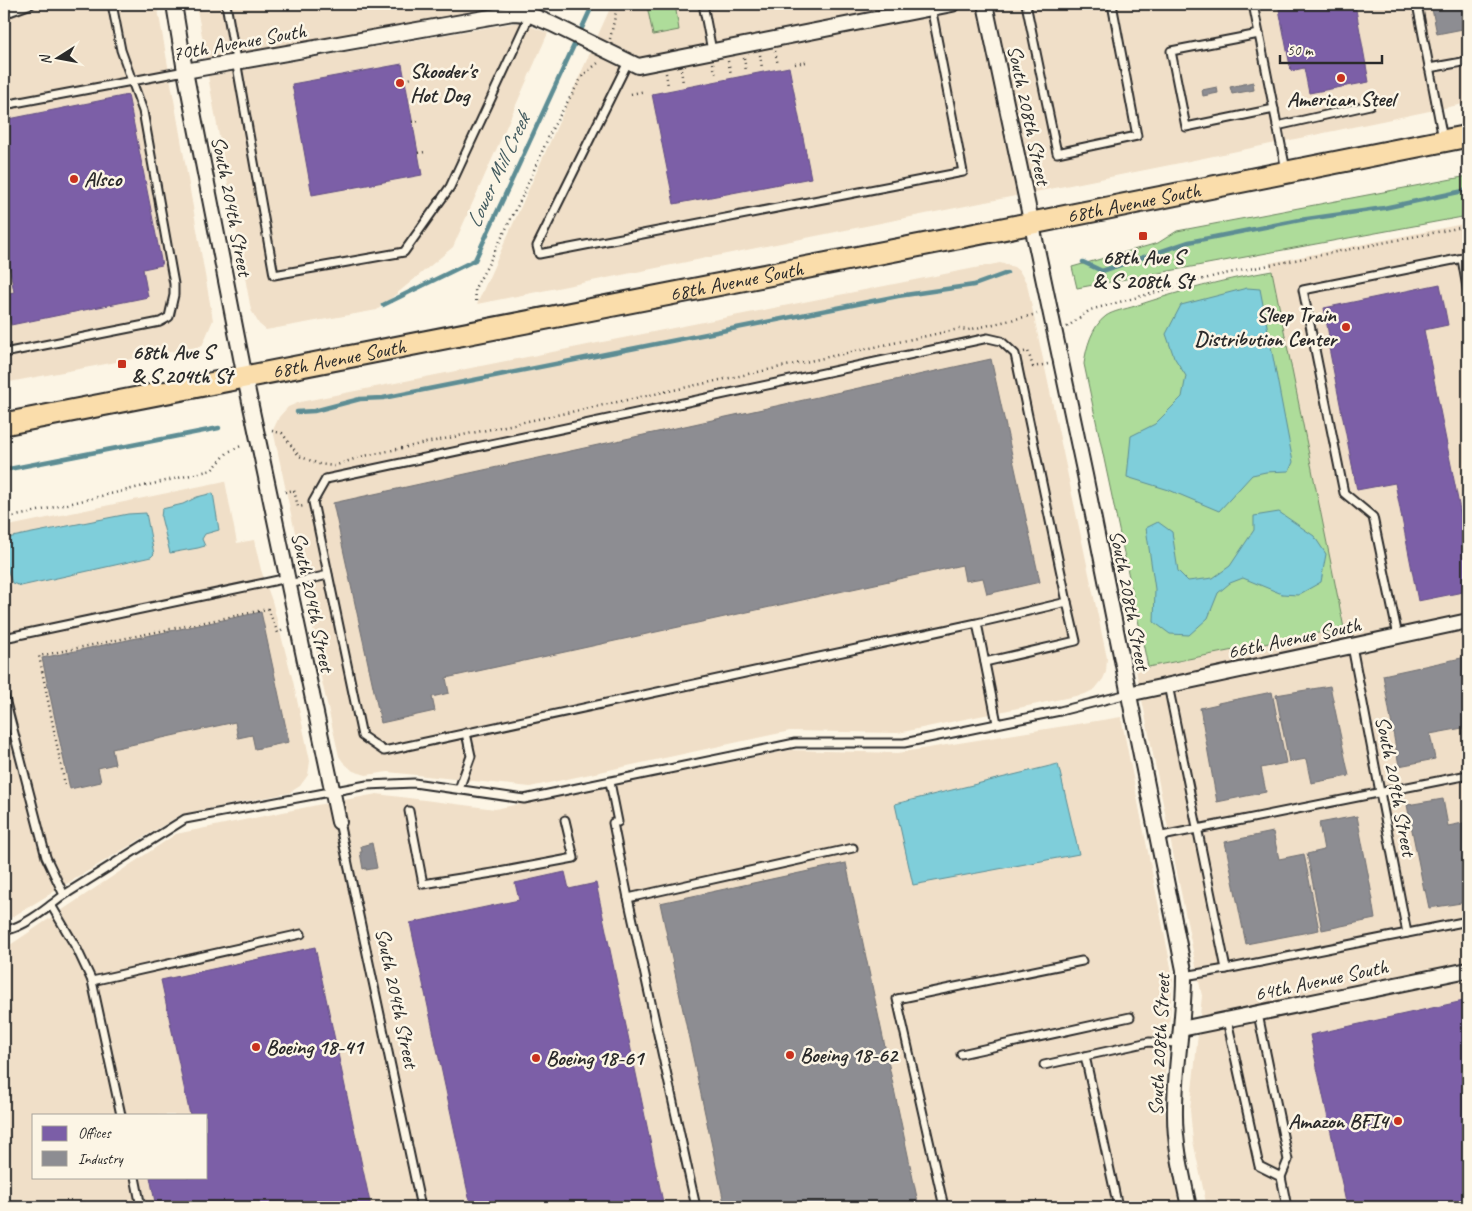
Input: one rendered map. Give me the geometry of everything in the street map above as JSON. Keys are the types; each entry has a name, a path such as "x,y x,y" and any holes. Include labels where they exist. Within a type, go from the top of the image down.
{"main road":[{"name":"68th Avenue South","path":"4,424 1031,224 1468,136"}],"street":[{"name":"South 204th Street","path":"174,4 185,72 245,378 339,822"},
{"path":"633,64 713,57 931,6 952,4"},
{"name":"South 208th Street","path":"985,4 1085,475 1184,976 1175,1118 1189,1207"},
{"name":"70th Avenue South","path":"185,72 513,12 533,10 552,24 610,46 633,64"},
{"name":"66th Avenue South","path":"1128,694 1468,621"},
{"name":"64th Avenue South","path":"1181,1036 1227,1020 1468,970"}],"lane":[{"path":"4,14 31,4"},
{"path":"4,353 160,322 169,317 174,284 143,111 121,50 112,4"},
{"path":"226,4 274,274 404,252 450,187 533,10"},
{"path":"703,4 713,57"},
{"path":"1026,4 1057,152 1137,136 1112,4"},
{"path":"1253,4 1286,173"},
{"path":"1417,4 1443,141"},
{"path":"633,64 537,246 539,254 963,172 931,6"},
{"path":"1259,34 1171,51 1186,127 1274,109"},
{"path":"1430,68 1468,61"},
{"name":"70th Avenue South","path":"4,105 185,72"},
{"path":"1277,126 1370,105"},
{"path":"1398,636 1373,518 1344,493 1303,290 1465,258 1468,293"},
{"path":"985,662 1076,641 1015,354 1001,341 988,338 326,479 313,504 362,736 384,751 1067,602"},
{"path":"4,638 288,581 328,575"},
{"path":"977,623 998,724"},
{"name":"South 209th Street","path":"1352,646 1407,933"},
{"path":"1168,685 1226,969"},
{"path":"4,930 13,929 185,819 367,786 414,783 524,798 795,744 904,743 998,724 1128,694"},
{"path":"4,695 46,857 64,895"},
{"path":"459,789 470,756 466,733"},
{"path":"1157,837 1468,775"},
{"path":"610,782 628,898 696,1207"},
{"path":"409,811 423,884 574,858 565,820"},
{"name":"South 204th Street","path":"339,822 421,1207"},
{"path":"628,898 853,848"},
{"path":"50,905 77,948 92,981 121,1114"},
{"path":"1184,976 1468,921"},
{"path":"92,981 301,934"},
{"path":"944,1207 897,999 1082,961"},
{"path":"1258,1014 1288,1160 1281,1177 1287,1207"},
{"path":"961,1054 1130,1017"},
{"path":"1227,1020 1259,1166 1281,1177"},
{"path":"1044,1065 1181,1036"},
{"path":"1085,1056 1118,1207"},
{"path":"135,1178 142,1207"}],"path":[{"path":"610,46 616,4"},
{"path":"775,51 778,65"},
{"path":"760,55 762,68"},
{"path":"713,57 716,77"},
{"path":"743,57 746,71"},
{"path":"728,60 731,74"},
{"path":"476,301 474,288 490,263 552,129 583,75 598,62"},
{"path":"795,64 806,62"},
{"path":"681,70 683,83"},
{"path":"666,73 668,86"},
{"path":"405,80 412,78"},
{"path":"632,94 645,91"},
{"path":"412,122 420,121"},
{"path":"418,154 425,152"},
{"path":"1070,326 1090,310 1211,277 1468,226"},
{"path":"272,431 282,433 299,456 329,466 360,457 616,401 959,329 968,330 1037,314"},
{"path":"1015,354 1028,351 1033,367 1048,364"},
{"path":"4,519 212,470 228,452 241,446"},
{"path":"285,492 294,490 298,507 313,504"},
{"path":"66,785 39,656 268,609 278,632 283,630"}],"shaded area":[{"path":"4,4 157,4 213,320 202,346 4,383"},
{"path":"196,4 524,4 207,62"},
{"path":"612,4 1468,4 1468,103 1175,164 477,304"},
{"path":"519,22 548,33 453,247 377,310 266,330 259,324 251,310 208,76"},
{"path":"1468,223 1468,1207 1207,1207 1193,1141 1190,1110 1202,996 1136,670 1344,628 1270,263"},
{"path":"1000,263 1014,267 1020,272 1027,284 1107,658 1106,672 1095,689 1085,694 898,733 790,731 530,787 388,772 366,775 353,771 343,762 339,756 320,673 308,593 273,430 279,417 288,407 300,402"},
{"path":"225,481 237,543 254,540 261,570 272,601 293,681 310,761 308,775 300,786 289,793 182,814 4,922 4,527"},
{"path":"1121,717 1173,977 1163,1100 1179,1207 4,1207 4,947 10,945 176,834 377,794 495,809 790,750 897,753"}],"green space":[{"path":"675,4 679,30 653,35 647,6"},
{"path":"1468,176 1468,216 1077,288 1072,267 1158,243 1177,231"},
{"path":"1272,271 1344,628 1148,667 1084,364 1088,344 1097,325 1112,313 1203,286"}],"water":[{"path":"1247,288 1260,289 1293,462 1289,471 1252,475 1219,511 1169,490 1127,477 1131,436 1155,424 1182,397 1186,376 1174,357 1166,334 1181,305"},
{"path":"213,493 219,530 205,534 202,539 205,546 170,553 161,517 162,509 183,504 197,497"},
{"path":"1279,512 1314,536 1326,554 1321,582 1298,595 1282,594 1243,578 1230,583 1218,593 1208,618 1189,635 1170,634 1154,622 1155,589 1146,528 1158,522 1172,532 1178,571 1188,581 1213,578 1230,566 1254,530 1254,516"},
{"path":"146,513 154,554 151,557 21,586 12,583 4,554 7,538 128,514"},
{"path":"1058,764 1079,854 913,885 895,804"}],"building: Offices":[{"path":"1278,4 1355,4 1369,82 1309,93 1304,68 1291,71"},
{"path":"402,64 422,175 312,195 292,84"},
{"path":"789,67 811,178 674,204 652,94"},
{"name":"Alsco","path":"128,95 162,265 143,269 148,297 11,325 5,294 14,292 4,239 4,120"},
{"path":"1440,284 1448,325 1424,330 1468,550 1468,591 1418,601 1395,483 1357,490 1329,348 1331,348 1324,308"},
{"name":"Boeing 18-61","path":"565,872 569,889 596,883 664,1207 471,1207 410,923 519,900 515,883"},
{"name":"Boeing 18-41","path":"315,947 371,1207 156,1207 150,1178 208,1178 208,1114 190,1114 161,980"},
{"name":"Amazon BFI4","path":"1468,1000 1468,1207 1347,1207 1310,1035"}],"building: Industry":[{"path":"1431,4 1468,4 1468,28 1437,34"},
{"path":"1253,82 1254,90 1232,94 1230,87"},
{"path":"1217,87 1218,93 1203,96 1202,90"},
{"path":"991,359 1040,582 987,594 983,578 965,581 962,565 446,678 449,693 432,697 435,711 381,723 333,503"},
{"path":"261,612 289,742 255,749 252,735 238,738 235,722 112,749 115,764 98,768 101,782 70,789 42,658"},
{"path":"1466,657 1468,659 1468,727 1430,734 1435,759 1399,766 1383,675"},
{"path":"1330,686 1349,776 1311,783 1306,759 1289,762 1276,695"},
{"path":"1272,692 1286,763 1261,768 1266,792 1217,802 1200,708"},
{"path":"1443,799 1448,826 1468,822 1468,902 1429,908 1407,805"},
{"path":"1357,816 1375,919 1322,930 1307,854 1324,850 1319,823"},
{"path":"1273,832 1279,859 1304,854 1319,930 1246,944 1225,842"},
{"path":"372,843 377,868 366,870 366,868 363,869 360,852 362,852 361,846"},
{"name":"Boeing 18-62","path":"846,863 919,1207 725,1207 660,903"}],"waterway":[{"name":"Lower Mill Creek","path":"383,305 475,260 593,4"},
{"path":"1083,262 1102,271 1189,242 1300,220 1384,208 1468,190"},
{"path":"297,412 314,411 360,399 383,398 898,296 974,285 1007,273"},
{"path":"4,470 219,428"}],"place":[{"name":"American Steel","path":"1341,78"},
{"name":"Skooder's Hot Dog","path":"400,83"},
{"name":"Alsco","path":"74,179"},
{"name":"68th Ave S & S 208th St","path":"1143,236"},
{"name":"Sleep Train Distribution Center","path":"1346,327"},
{"name":"68th Ave S & S 204th St","path":"122,364"},
{"name":"Boeing 18-41","path":"256,1047"},
{"name":"Boeing 18-62","path":"790,1055"},
{"name":"Boeing 18-61","path":"536,1058"},
{"name":"Amazon BFI4","path":"1398,1121"}]}
